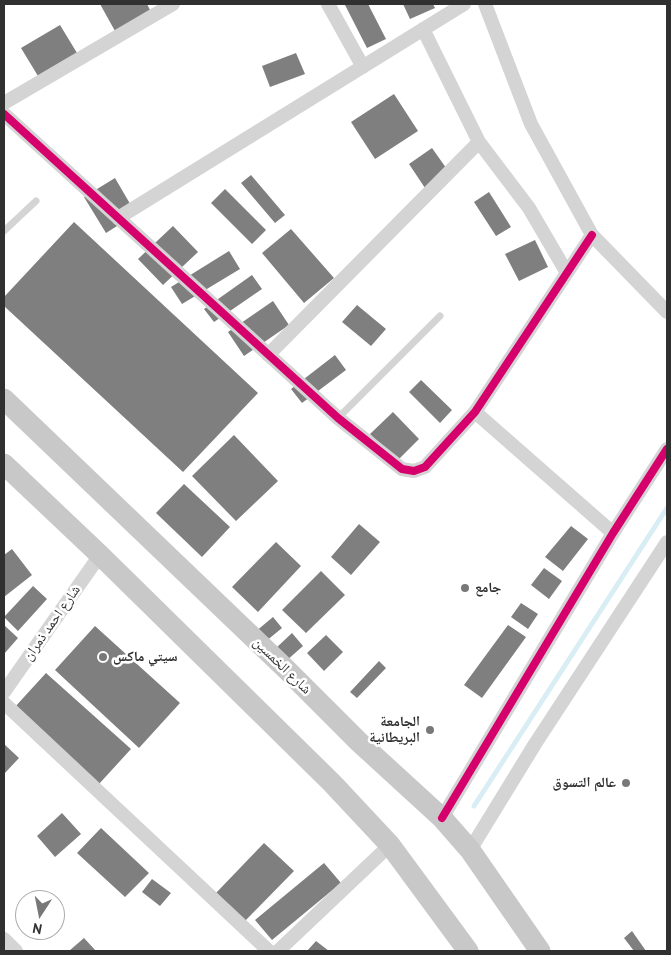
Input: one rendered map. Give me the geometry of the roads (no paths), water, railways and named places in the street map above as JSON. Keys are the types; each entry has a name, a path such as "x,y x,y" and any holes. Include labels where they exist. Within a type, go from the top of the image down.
{"main road":[{"name":"شارع الخمسين","path":"4,399 287,670 359,742 442,818 470,850 540,951"},
{"path":"4,464 100,555 332,783 390,845 468,951"}],"street":[{"path":"4,103 173,4"},
{"path":"328,4 363,67"},
{"path":"118,218 464,4"},
{"path":"486,4 531,124 592,235 667,312"},
{"path":"423,30 479,142 529,208 567,273"},
{"path":"4,114 338,418 402,468 414,471 425,467 475,412 592,235"},
{"path":"268,355 479,142"},
{"path":"475,412 613,533"},
{"path":"442,818 613,533 667,449"},
{"path":"470,850 535,744 667,542"},
{"name":"شارع احمد ذمران","path":"4,692 100,555"},
{"path":"4,703 269,951"},
{"path":"278,951 390,845"},
{"path":"4,939 16,951"}],"lane":[{"path":"4,231 36,200"},
{"path":"338,418 440,316"}],"waterway":[{"path":"474,806 667,508"}],"place":[{"name":"جامع","path":"465,588"},
{"name":"سيتي ماكس","path":"103,657"},
{"name":"الجامعة البريطانية","path":"430,730"},
{"name":"عالم التسوق","path":"626,783"}]}
